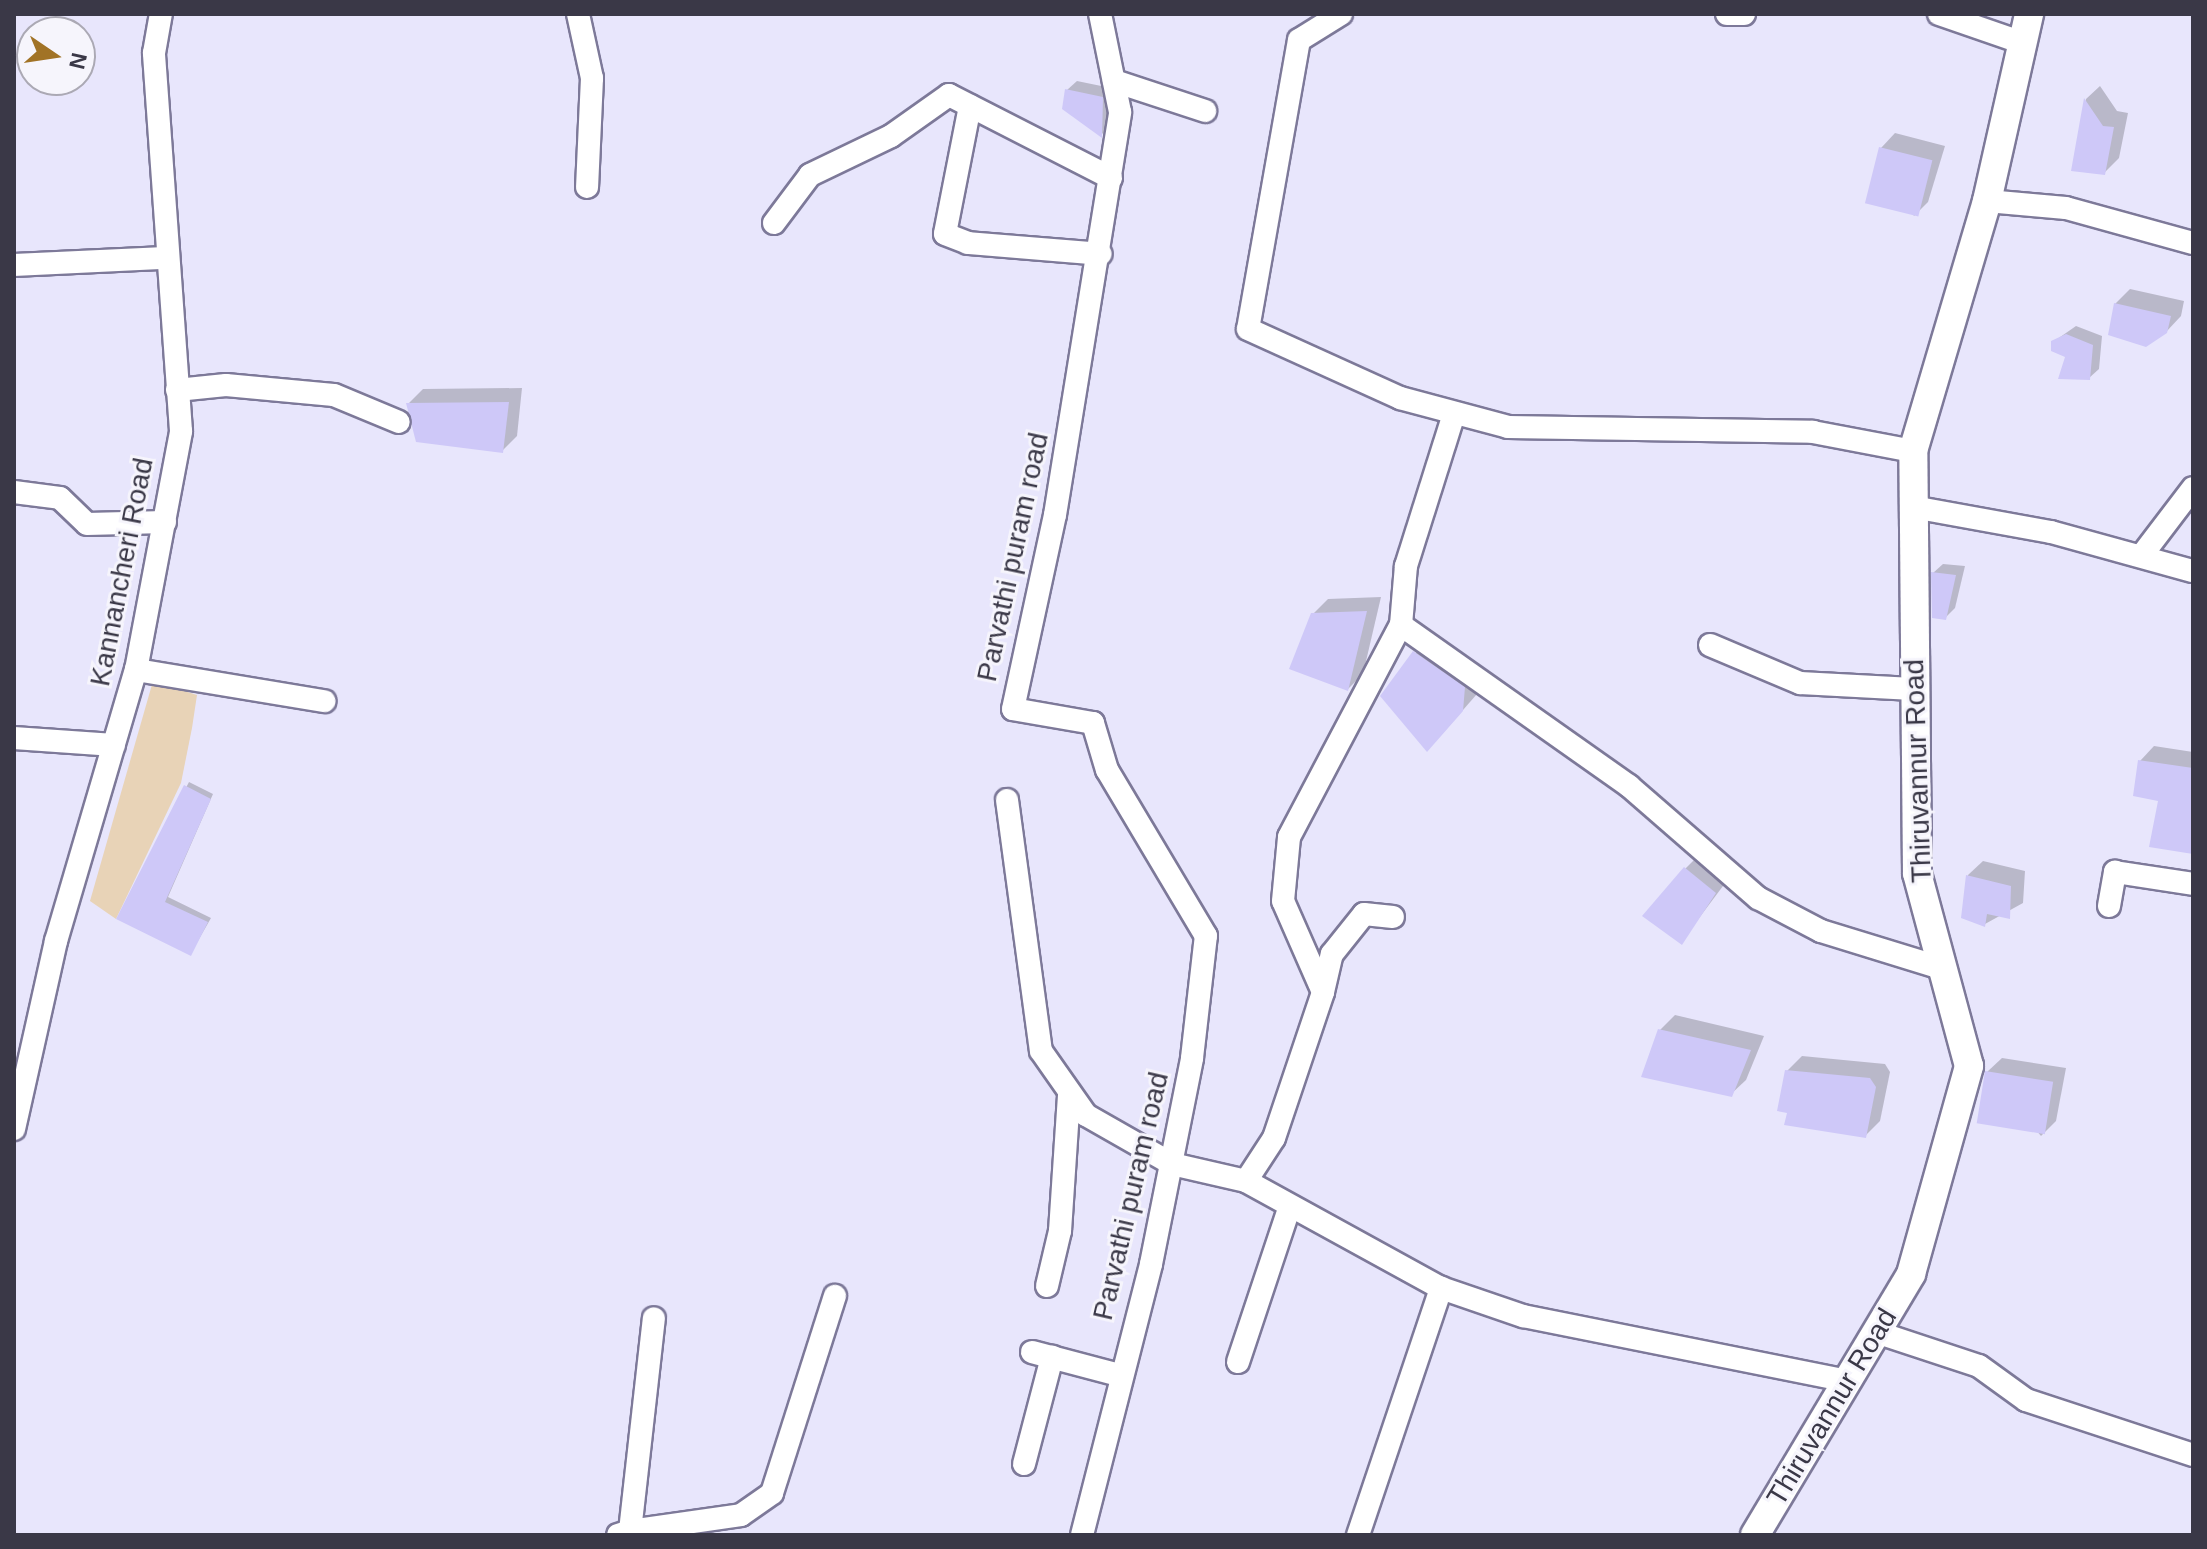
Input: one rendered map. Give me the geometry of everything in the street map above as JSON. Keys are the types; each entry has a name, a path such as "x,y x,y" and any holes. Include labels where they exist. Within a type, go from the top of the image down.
{"street":[{"name":"Kannancheri Road","path":"14,1129 56,941 136,670 181,431 165,258 154,53 161,14"},
{"path":"578,14 592,78 587,187"},
{"name":"Parvathi puram road","path":"1082,1535 1172,1164 1206,936 1107,770 1093,723 1013,709 1101,254 1120,112 1100,14"},
{"path":"1341,14 1299,40 1248,329 1453,417 1508,427 1813,432 1913,451"},
{"path":"1727,14 1744,14"},
{"path":"1939,14 2023,43"},
{"name":"Thiruvannur Road","path":"1755,1535 1911,1274 1969,1066 1938,967 1917,873 1913,451 1987,201 2029,14"},
{"path":"1114,81 1205,111"},
{"path":"774,223 810,175 891,136 949,95 1111,178"},
{"path":"970,106 945,234 968,243 1101,254"},
{"path":"1987,201 2066,208 2193,243"},
{"path":"14,265 165,258"},
{"path":"177,390 226,385 334,395 399,422"},
{"path":"1323,992 1283,901 1289,837 1401,625 1406,566 1453,417"},
{"path":"2142,555 2193,488"},
{"path":"14,492 60,498 87,524 165,522"},
{"path":"1913,507 2142,555 2193,571"},
{"path":"1401,625 1629,786 1758,898 1821,931 1938,967"},
{"path":"1710,645 1800,683 1913,689"},
{"path":"136,670 324,701"},
{"path":"14,738 114,745"},
{"path":"1007,800 1041,1051 1069,1095 1086,1115 1172,1164 1246,1181 1441,1288 1523,1316 1847,1381"},
{"path":"2109,906 2115,872 2193,884"},
{"path":"1246,1181 1274,1138 1323,992 1332,954 1364,914 1393,917"},
{"path":"1047,1286 1060,1231 1069,1095"},
{"path":"1238,1362 1290,1206"},
{"path":"1358,1535 1441,1288"},
{"path":"654,1318 624,1533 739,1525 772,1493 835,1296"},
{"path":"1876,1332 1979,1366 2026,1400 2193,1455"},
{"path":"1024,1464 1042,1354 1119,1375"}],"shaded area":[{"path":"153,681 197,695 192,728 181,783 116,919 90,901"}],"building":[{"path":"1065,89 1103,97 1102,138 1062,109"},
{"path":"2084,98 2103,126 2114,127 2105,175 2071,171"},
{"path":"1879,147 1932,160 1918,217 1865,203"},
{"path":"2114,303 2171,316 2167,333 2146,347 2108,335"},
{"path":"2066,334 2093,345 2090,380 2058,379 2065,357 2051,351 2051,341"},
{"path":"509,402 503,453 416,442 406,403"},
{"path":"1931,572 1956,575 1946,620 1932,618"},
{"path":"1367,611 1348,691 1289,669 1311,613"},
{"path":"1413,651 1465,687 1463,711 1427,752 1380,696"},
{"path":"2138,760 2193,768 2193,854 2149,847 2158,801 2133,796"},
{"path":"184,785 211,799 165,902 208,922 191,956 116,919"},
{"path":"1684,867 1716,893 1682,945 1642,916"},
{"path":"1966,875 2011,886 2010,919 1987,914 1985,927 1961,918"},
{"path":"1658,1029 1751,1050 1732,1097 1641,1077"},
{"path":"1785,1070 1870,1078 1876,1087 1866,1138 1784,1125 1787,1113 1777,1111"},
{"path":"1985,1071 2053,1082 2045,1134 1977,1123"}]}
